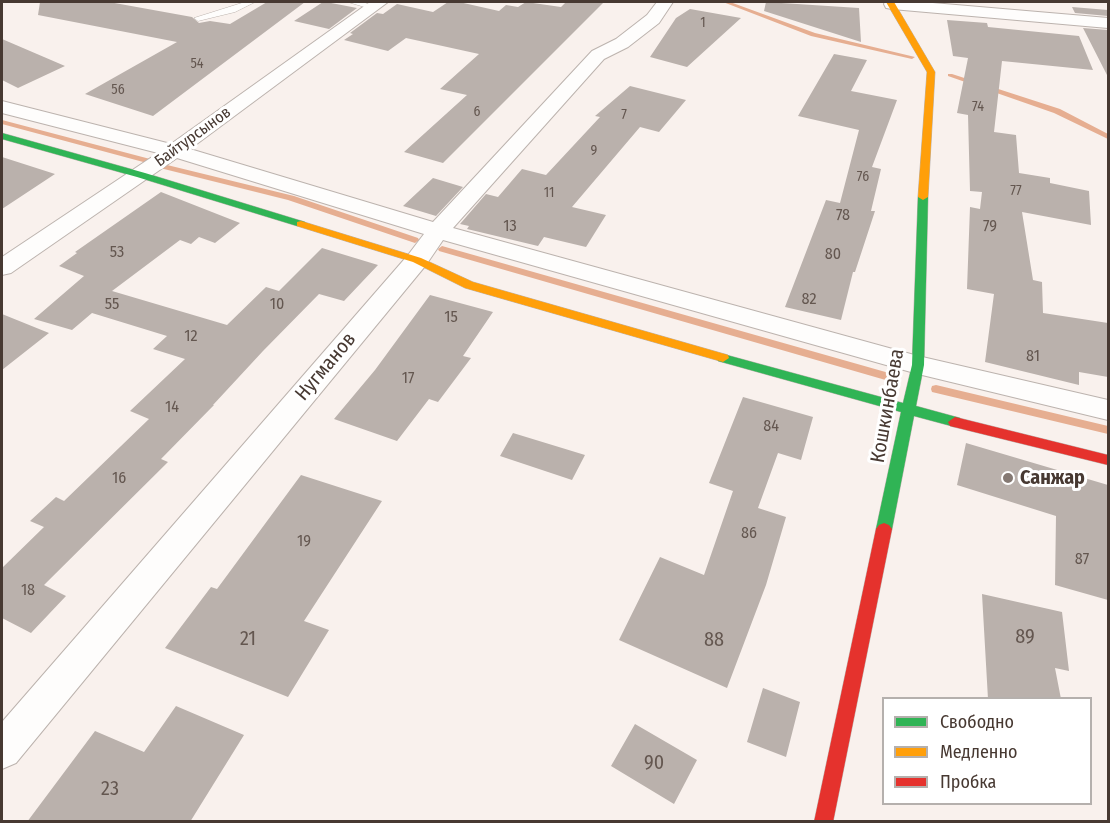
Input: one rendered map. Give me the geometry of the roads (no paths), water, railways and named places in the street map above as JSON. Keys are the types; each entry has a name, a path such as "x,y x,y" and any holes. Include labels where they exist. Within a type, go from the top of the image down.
{"street":[{"name":"Нугманов","path":"2,750 417,260 438,231 598,55 622,43 653,19 665,2"},
{"name":"Байтурсынов","path":"2,268 175,151 368,3"},
{"path":"891,3 1108,23"},
{"name":"Кошкинбаева","path":"823,822 918,365 923,195 931,72 891,3"},
{"path":"2,107 175,151 438,231 918,365 1108,410"},
{"path":"2,136 141,175 417,260 469,285 909,411 1108,460"}],"lane":[{"path":"198,18 232,10 251,2"}],"waterway":[{"path":"726,2 813,35 912,57"},
{"path":"950,75 1057,111 1108,137"},
{"path":"2,122 147,161"},
{"path":"163,166 291,198 415,240"},
{"path":"442,249 889,377"},
{"path":"936,389 1108,430"}],"place":[{"name":"Санжар","path":"1008,478"}]}
